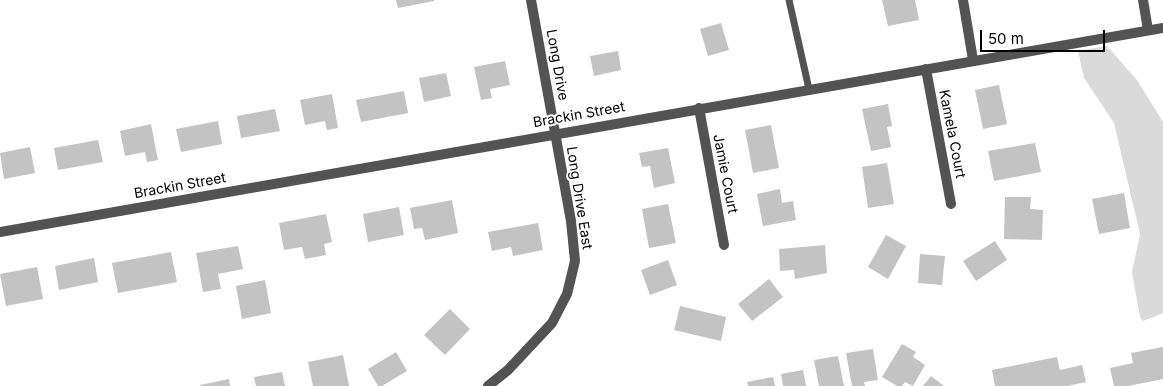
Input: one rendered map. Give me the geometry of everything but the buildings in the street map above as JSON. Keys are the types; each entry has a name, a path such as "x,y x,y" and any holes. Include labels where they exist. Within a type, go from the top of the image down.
{"street":[{"name":"Long Drive","path":"531,0 555,134"},
{"path":"963,0 973,60"},
{"path":"1143,0 1148,30"},
{"name":"Brackin Street","path":"0,232 1163,28"},
{"name":"Kamela Court","path":"926,69 951,204"},
{"name":"Jamie Court","path":"699,108 724,245"},
{"name":"Long Drive East","path":"488,386 508,370 552,323 567,294 573,274 575,242 555,134"}],"lane":[{"path":"789,0 809,89"}],"shaded area":[{"path":"1107,46 1137,80 1163,122 1163,313 1143,321 1140,317 1132,272 1140,234 1114,123 1084,78 1078,51"}]}
